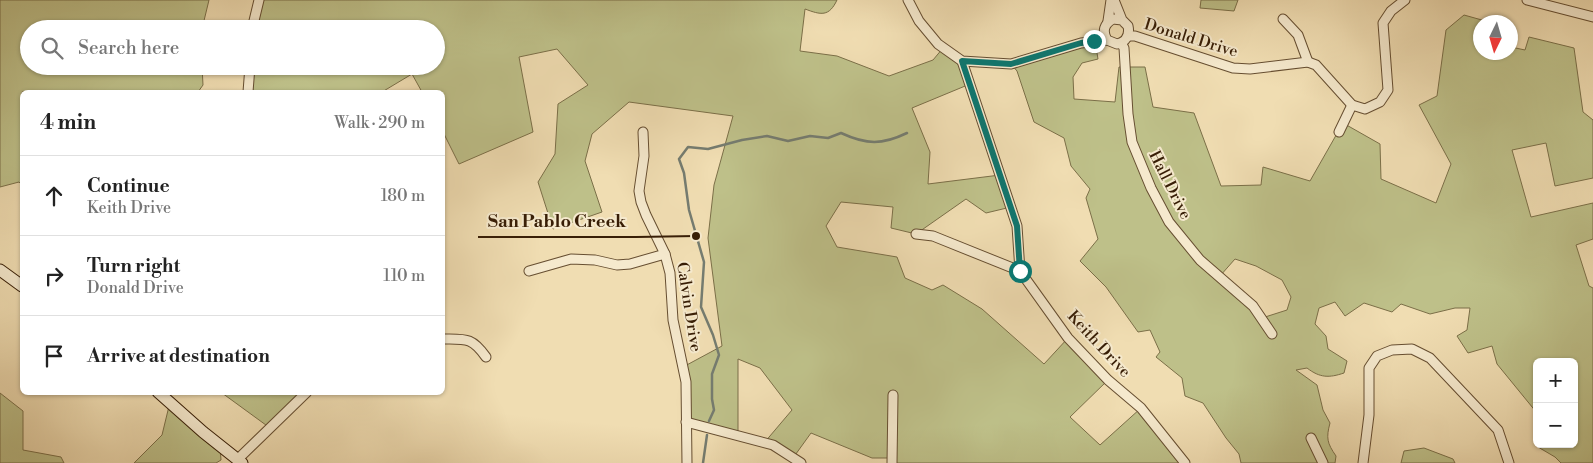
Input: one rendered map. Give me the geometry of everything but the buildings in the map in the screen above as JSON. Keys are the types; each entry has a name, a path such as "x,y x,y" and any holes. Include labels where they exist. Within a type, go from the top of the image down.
{"street":[{"path":"254,20 259,0"},
{"path":"908,0 918,21 938,44 962,61 1011,64 1081,43 1107,40 1113,43 1121,43 1128,36 1128,26 1122,20 1112,0"},
{"path":"1107,40 1105,36 1106,24 1112,0"},
{"path":"1283,19 1298,35 1308,62 1316,65 1352,105 1365,108 1380,102 1388,90 1383,23 1391,11 1405,0"},
{"path":"1527,0 1593,17"},
{"path":"1081,43 1106,24 1116,19 1122,20"},
{"name":"Donald Drive","path":"1128,36 1135,36 1233,68 1250,69 1308,62"},
{"name":"Hall Drive","path":"1121,43 1124,48 1128,114 1132,142 1151,188 1169,222 1200,260 1258,312 1272,334"},
{"path":"916,234 933,236 1020,271 1017,226 962,61"},
{"path":"248,90 249,75"},
{"path":"1339,132 1352,105"},
{"name":"Calvin Drive","path":"644,132 641,202 666,254 670,274 674,320 686,382 687,463"},
{"path":"530,271 570,259 595,260 617,265 630,264 666,254"},
{"path":"0,270 20,285"},
{"name":"Keith Drive","path":"1020,271 1068,338 1108,380 1142,408 1186,463"},
{"path":"445,339 464,339 477,344 486,357"},
{"path":"1362,463 1369,415 1370,368 1377,356 1392,350 1412,349 1430,358 1498,430 1509,463"},
{"path":"161,395 203,432 240,461 304,395"},
{"path":"892,463 893,396"},
{"path":"686,422 773,445 802,463"},
{"path":"1310,438 1323,463"}],"green space":[{"path":"0,0 209,0 204,20 20,20 20,75 202,75 203,85 199,90 20,90 20,183 0,187"},
{"path":"259,0 837,0 828,12 816,13 805,9 800,51 837,56 889,76 933,60 943,48 962,61 970,84 912,108 930,152 928,184 1000,175 1011,207 986,213 966,199 916,234 891,228 893,207 841,202 826,226 837,247 897,257 905,278 932,290 943,285 982,309 1044,364 1068,338 1108,380 1070,417 1100,445 1141,408 1185,463 892,463 892,458 872,458 811,433 793,458 764,443 792,410 760,368 738,359 738,436 686,422 683,367 722,346 708,238 714,185 733,116 629,102 592,134 585,161 602,212 553,229 538,182 555,154 558,104 588,85 557,49 519,57 533,132 459,164 445,136 445,90 421,90 413,75 445,75 445,20 254,20"},
{"path":"1201,0 1238,0 1234,11 1200,8"},
{"path":"1464,15 1473,18 1473,60 1518,60 1518,48 1525,50 1529,37 1574,48 1583,112 1593,120 1593,178 1555,186 1546,143 1512,150 1531,217 1593,203 1593,239 1576,245 1589,286 1593,288 1593,463 1561,463 1540,448 1578,448 1578,358 1533,358 1533,408 1497,364 1492,346 1468,353 1457,336 1467,330 1470,308 1455,308 1430,314 1401,304 1392,312 1364,303 1345,316 1335,302 1319,308 1315,324 1326,336 1328,349 1347,361 1344,373 1325,376 1316,374 1307,368 1296,370 1317,385 1323,410 1330,423 1328,440 1336,456 1335,463 1241,463 1239,454 1203,403 1185,396 1182,378 1156,357 1160,352 1150,330 1138,332 1106,287 1080,261 1098,239 1086,198 1090,189 1071,166 1064,138 1034,122 1017,71 1011,64 1095,41 1098,59 1082,63 1073,77 1074,99 1115,102 1119,67 1145,67 1153,107 1194,113 1221,186 1261,185 1263,167 1310,181 1343,123 1380,144 1381,179 1436,203 1451,164 1419,105 1437,96 1446,30","holes":["1235,259 1256,266 1282,280 1291,297 1287,310 1262,318 1220,276"]},
{"path":"249,75 410,75 385,90 248,90"},
{"path":"0,393 23,411 23,450 61,457 64,463 0,463"},
{"path":"225,395 297,395 300,399 270,428"},
{"path":"170,402 220,446 221,460 216,463 134,463 162,435"},
{"path":"1424,448 1453,459 1455,463 1401,463 1404,451"}],"waterway":[{"path":"709,421 714,410 712,374 719,355 701,307 704,262 689,210 684,173 679,159 688,147 708,149 767,136 788,141 810,136 828,138 841,133 859,140 874,142 890,140 907,133"},
{"path":"703,463 707,435"}],"place":[{"name":"San Pablo Creek","path":"696,236"}],"route":[{"path":"1020,271 1017,226 962,61 1011,64 1081,43 1094,41"}]}
